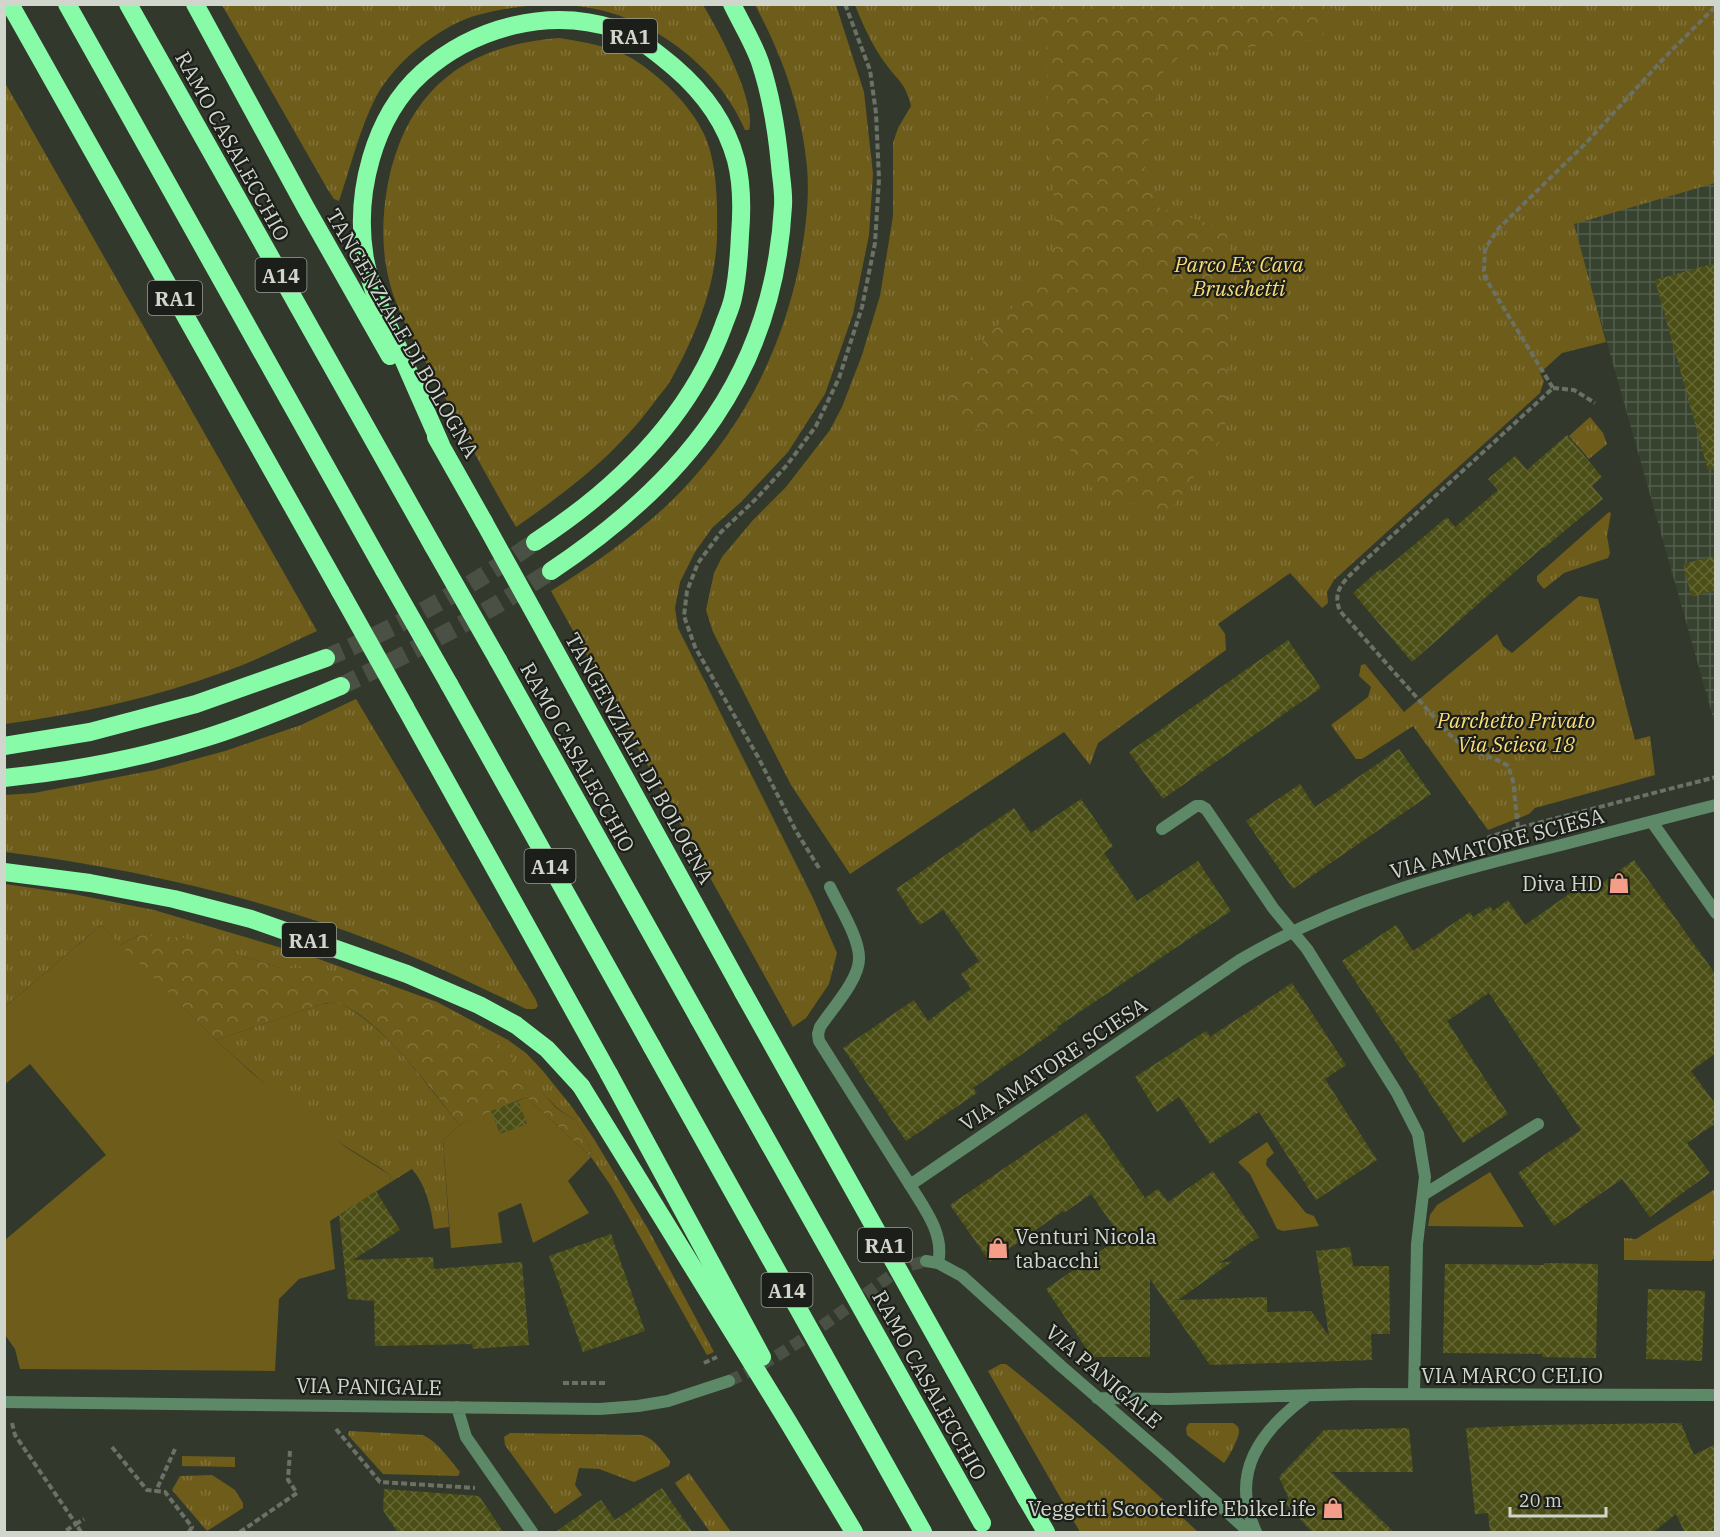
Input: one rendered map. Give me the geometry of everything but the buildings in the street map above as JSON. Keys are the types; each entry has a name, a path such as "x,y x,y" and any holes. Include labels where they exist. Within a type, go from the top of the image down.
{"highway":[{"name":"RA1","path":"10,4 609,1074 855,1533"},
{"name":"A14","path":"67,4 923,1533"},
{"name":"RAMO CASALECCHIO","path":"128,4 988,1533"},
{"name":"TANGENZIALE DI BOLOGNA","path":"195,4 306,208 441,445 743,992 1046,1533"},
{"path":"551,571 636,506 685,455 710,425 730,395 749,358 763,321 777,265 783,203 777,135 760,62 732,4"},
{"name":"RA1","path":"441,445 379,306 365,260 362,227 363,200 369,170 391,109 408,86 435,62 490,32 528,21 568,20 619,30 655,51 684,75 703,96 722,124 736,160 741,192 739,263 733,300 718,340 700,378 674,418 636,461 591,500 536,542"},
{"path":"4,746 90,732 196,704 326,658"},
{"path":"4,778 118,760 208,737 341,686"},
{"name":"RA1","path":"4,872 90,883 174,899 251,919 407,974 479,1005 516,1025 547,1049 581,1086 855,1533"}],"street":[{"name":"VIA AMATORE SCIESA","path":"910,1185 1240,960 1292,932 1364,901 1448,873 1716,805"},
{"path":"1162,829 1196,806 1206,809 1273,908 1307,949 1408,1113 1418,1134 1425,1177 1417,1244 1414,1394"},
{"path":"1652,822 1716,913"},
{"path":"830,887 858,946 860,960 850,984 820,1027 819,1041 910,1185"},
{"path":"1424,1195 1538,1124"},
{"name":"VIA PANIGALE","path":"910,1185 933,1224 940,1248 932,1262 962,1276 1249,1533"},
{"name":"VIA PANIGALE","path":"4,1402 600,1409 668,1401 729,1381"},
{"name":"VIA MARCO CELIO","path":"1097,1398 1414,1394 1716,1395"},
{"path":"1257,1533 1247,1504 1250,1465 1257,1446 1272,1426 1308,1396"},
{"path":"457,1407 466,1437 532,1533"}],"path":[{"path":"830,887 796,831 758,757 695,647 684,616 687,591 698,563 721,532 788,465 816,426 839,378 862,307 875,243 879,179 876,112 870,70 845,4"},
{"path":"1553,388 1487,281 1484,270 1485,249 1498,229 1586,143 1670,51 1716,6"},
{"path":"1518,828 1513,781 1508,766 1466,748 1450,735 1340,611 1337,593 1341,585 1360,565 1553,388 1574,390 1595,403"},
{"path":"1489,837 1716,777"},
{"path":"12,1421 15,1435 81,1533"},
{"path":"336,1429 380,1482 479,1488"},
{"path":"112,1447 147,1490 165,1492 192,1527 189,1533"},
{"path":"156,1491 175,1449"},
{"path":"240,1533 297,1493 288,1480 290,1451"},
{"path":"64,1533 84,1519"}],"shaded area":[{"path":"1715,157 1715,724 1570,212"}],"green space":[{"path":"222,5 537,5 474,16 431,38 405,60 376,97 360,135 339,201 334,199 328,190"},
{"path":"565,5 703,5 718,31 742,85 750,118 749,130 745,130 732,105 715,82 695,61 672,43 621,16 593,8"},
{"path":"755,5 836,5 864,92 873,174 869,235 853,314 825,394 788,452 741,502 712,528 695,552 680,582 675,608 678,628 813,898 837,953 829,984 806,1018 793,1027 551,591 638,531 689,482 733,427 751,398 779,334 799,266 808,179 801,125 789,83 774,43"},
{"name":"Parco Ex Cava Bruschetti","path":"855,5 1715,5 1715,183 1574,224 1606,342 1562,353 1540,373 1544,381 1540,393 1334,580 1327,592 1328,603 1322,608 1290,573 1218,624 1225,634 1226,650 1098,743 1090,765 1064,732 850,874 791,785 713,632 706,610 714,573 722,557 753,520 786,487 830,430 842,407 862,355 880,296 893,216 893,143 898,128 911,106 904,87 872,42"},
{"path":"1023,5 1333,5 1322,38 1180,56 1160,75 1144,165 1160,208 1226,229 1232,270 1225,432 1170,511 1150,510 1092,488 1078,456 1049,435 974,429 954,421 945,402 953,378 1050,263 1056,226 1048,114 1046,31"},
{"path":"559,38 607,48 633,59 664,82 691,112 704,134 712,160 717,196 717,246 713,273 700,318 667,386 623,440 590,471 516,527 403,320 386,266 383,239 384,211 388,183 397,150 410,122 426,98 446,78 469,62 496,50 526,42"},
{"path":"4,81 317,631 236,668 170,690 88,710 5,724"},
{"path":"1590,417 1603,433 1607,444 1589,459 1569,436"},
{"path":"1609,512 1611,513 1607,536 1610,553 1608,558 1564,573 1544,589 1537,581 1537,576"},
{"name":"Parchetto Privato Via Sciesa 18","path":"1579,596 1598,599 1635,740 1650,736 1655,775 1535,808 1529,814 1488,830 1413,726 1362,759 1356,759 1331,725 1368,697 1371,687 1359,676 1361,665 1365,664 1404,712 1497,634 1503,646 1512,653"},
{"path":"356,699 536,1000 538,1006 535,1009 526,1009 400,951 335,927 242,898 148,876 5,852 5,795 34,793 155,770 225,751 301,725"},
{"path":"5,884 73,894 154,910 316,958 437,1002 508,1040 526,1053 543,1071 594,1139 648,1229 714,1352 707,1355 611,1186 591,1157 590,1147 576,1121 557,1108 525,1075 318,968 281,968 232,953 140,935 120,945 101,925 5,1007"},
{"path":"101,925 253,1074 347,1148 390,1175 391,1182 330,1221 335,1269 299,1279 279,1299 275,1371 20,1369 15,1349 5,1335 5,1240 106,1155 30,1064 5,1084 5,1007"},
{"path":"140,935 184,938 281,968 318,968 376,982 425,1000 494,1038 556,1108 576,1121 590,1147 591,1157 526,1097 460,1125 420,1075 372,1024 356,1012 338,1003 322,1004 216,1040 120,945"},
{"path":"337,1002 373,1025 389,1040 460,1125 443,1140 449,1227 434,1229 427,1197 412,1169 391,1182 390,1175 313,1123 216,1040 322,1004"},
{"path":"526,1097 591,1157 568,1181 589,1213 533,1243 521,1203 498,1213 502,1243 451,1248 443,1140 460,1125 491,1111 526,1123 518,1101"},
{"path":"1267,1142 1274,1153 1267,1159 1266,1165 1306,1213 1314,1216 1319,1226 1283,1231 1277,1229 1250,1174 1238,1162"},
{"path":"1490,1172 1524,1227 1428,1226 1430,1215 1437,1205"},
{"path":"1715,1189 1715,1258 1711,1261 1624,1260 1624,1238 1636,1239"},
{"path":"1001,1364 1006,1364 1080,1425 1198,1532 1080,1532 988,1371"},
{"path":"1189,1423 1233,1423 1237,1426 1239,1431 1237,1438 1224,1463 1187,1435 1186,1428"},
{"path":"349,1431 423,1435 439,1447 460,1472 458,1476 383,1474 348,1435"},
{"path":"510,1433 642,1435 654,1442 670,1461 669,1466 634,1482 599,1469 579,1468 575,1485 582,1495 555,1514 505,1445 504,1437"},
{"path":"182,1456 235,1457 235,1467 182,1466"},
{"path":"689,1473 731,1532 710,1532 675,1483"},
{"path":"212,1475 235,1490 243,1503 243,1508 207,1531 172,1490 180,1476"}],"tunnel":[{"path":"326,658 434,605 535,542"},
{"path":"341,686 448,632 551,571"},
{"path":"729,1381 794,1345 893,1274 926,1261"}],"place":[{"name":"Diva HD","path":"1619,883"},
{"name":"Venturi Nicola tabacchi","path":"998,1248"},
{"name":"Veggetti Scooterlife EbikeLife","path":"1333,1508"}]}
